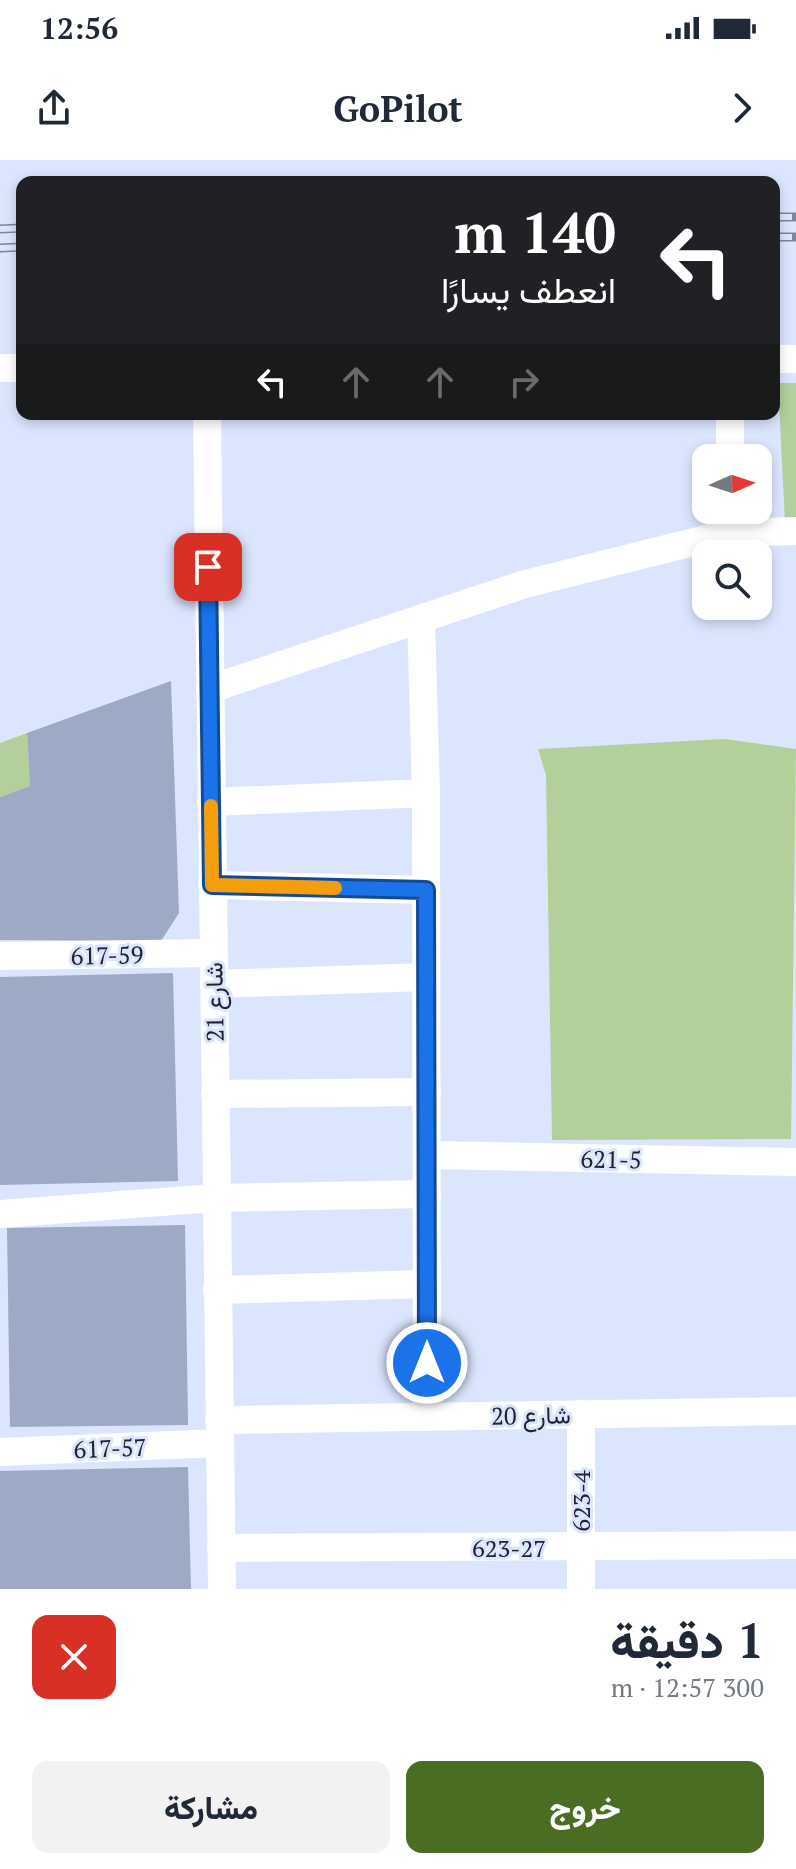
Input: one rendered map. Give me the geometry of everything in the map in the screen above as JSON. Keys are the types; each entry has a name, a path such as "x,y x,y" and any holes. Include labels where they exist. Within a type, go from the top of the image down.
{"street":[{"name":"شارع 21","path":"207,420 222,1589"},
{"path":"730,420 730,444"},
{"path":"210,689 525,584 723,524"},
{"path":"745,524 796,531"},
{"path":"421,619 426,793 427,1416"},
{"path":"211,802 426,793"},
{"path":"212,885 426,890"},
{"name":"617-59","path":"0,956 213,953"},
{"path":"214,984 426,977"},
{"path":"215,1094 427,1092"},
{"name":"621-5","path":"427,1155 796,1162"},
{"path":"0,1214 215,1198 427,1194"},
{"path":"217,1290 427,1284"},
{"name":"شارع 20","path":"219,1431 427,1416 796,1411"},
{"name":"623-4","path":"581,1414 581,1589"},
{"name":"617-57","path":"0,1452 219,1431"},
{"name":"623-27","path":"221,1548 796,1545"}],"green space":[{"path":"780,383 796,383 796,542 786,542"},
{"path":"27,733 30,786 0,797 0,743"},
{"path":"724,739 796,749 791,1139 552,1140 546,775 538,749"}],"building":[{"path":"171,681 179,913 161,941 0,940 0,797 30,786 27,733"},
{"path":"173,973 178,1181 0,1185 0,977"},
{"path":"185,1225 188,1425 10,1427 7,1228"},
{"path":"188,1467 191,1589 0,1589 0,1471"}],"railway":[{"path":"780,217 796,217"},
{"path":"0,229 16,228"},
{"path":"780,237 796,237"},
{"path":"0,248 16,247"}],"slow traffic":[{"path":"211,806 212,885 335,888"}],"route":[{"path":"208,567 212,885 426,890 427,1363"}]}
